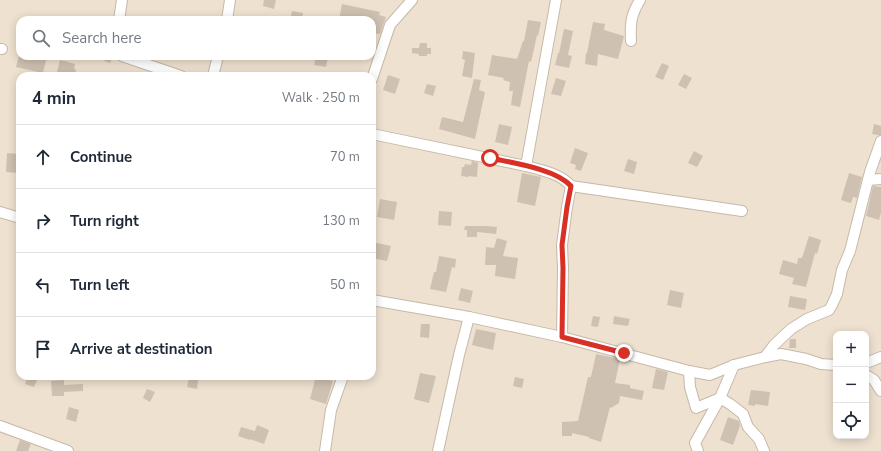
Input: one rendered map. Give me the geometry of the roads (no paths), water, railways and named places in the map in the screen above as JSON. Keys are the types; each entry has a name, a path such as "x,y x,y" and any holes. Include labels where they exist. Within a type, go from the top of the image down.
{"street":[{"path":"120,16 122,0"},
{"path":"228,16 230,0"},
{"path":"374,72 390,25 412,0"},
{"path":"526,166 556,0"},
{"path":"631,41 631,20 634,10 640,0"},
{"path":"134,60 169,72"},
{"path":"214,72 217,60"},
{"path":"376,135 526,166 560,177 567,181 571,186 742,211"},
{"path":"766,357 774,344 791,329 808,319 829,310 832,305 837,294 842,270 850,251 868,180 881,141"},
{"path":"868,180 881,180"},
{"path":"562,337 562,245 571,186"},
{"path":"0,212 16,217"},
{"path":"376,301 469,317 562,337 689,371 710,375 734,365 781,354 806,359 821,364 833,365"},
{"path":"438,451 469,317"},
{"path":"869,362 881,357"},
{"path":"698,451 695,443 720,398 734,365"},
{"path":"689,371 690,387 696,408 720,398"},
{"path":"869,377 874,380 881,391"},
{"path":"325,451 331,410 342,380"},
{"path":"720,398 743,414 748,426 759,438 764,451"},
{"path":"0,426 68,451"}]}
